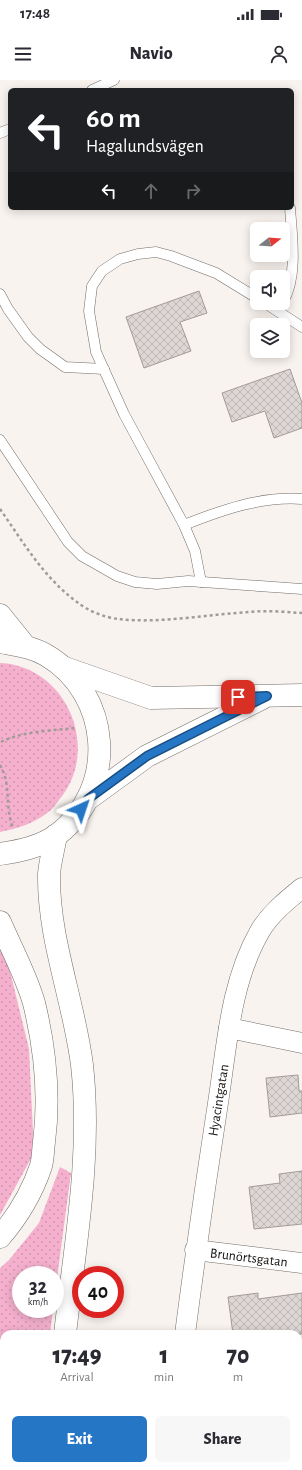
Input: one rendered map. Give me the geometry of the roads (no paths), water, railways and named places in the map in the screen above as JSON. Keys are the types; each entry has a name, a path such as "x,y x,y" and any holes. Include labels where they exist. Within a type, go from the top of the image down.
{"main road":[{"path":"0,615 25,646"},
{"path":"0,642 25,646 46,655 64,668 87,696 99,730 100,765 88,799 74,819 56,835 26,850 0,854"},
{"path":"64,668 151,698 302,695"},
{"path":"88,799 147,756 267,696"},
{"path":"56,835 49,872 51,913 56,945 72,1011 82,1065 85,1111 83,1177 65,1330"},
{"path":"0,922 34,1003 42,1048 47,1092 46,1129 41,1165 32,1189 14,1220 0,1237"}],"street":[{"name":"Hyacintgatan","path":"185,1330 195,1250 230,1028 240,977 260,931 280,905 302,888"},
{"path":"230,1028 302,1043"},
{"name":"Brunörtsgatan","path":"195,1250 302,1263"}],"lane":[{"path":"96,88 114,80"},
{"path":"290,210 293,248 290,281"},
{"path":"201,582 195,551 184,525 124,414 96,352 89,311 92,286 102,271 120,259 138,254 156,252 216,273 250,294"},
{"path":"0,294 8,309 28,337 40,349 64,367 104,369"},
{"path":"286,310 302,327"},
{"path":"0,440 68,542 82,556 117,576 135,582 157,584 188,581 302,589"},
{"path":"184,525 206,516 252,502 302,499"}]}
